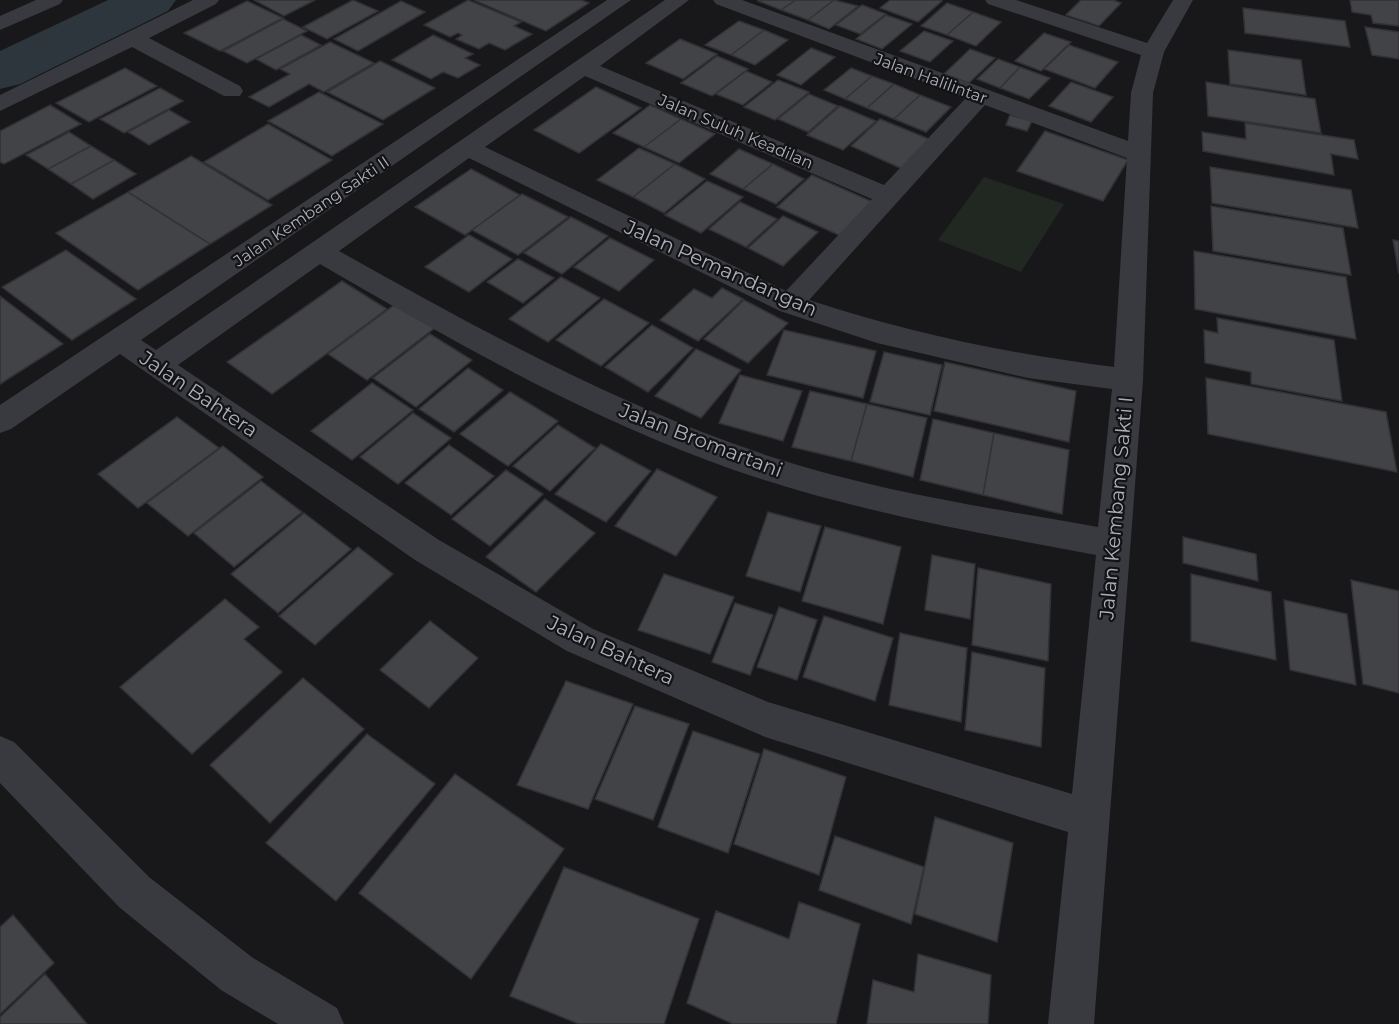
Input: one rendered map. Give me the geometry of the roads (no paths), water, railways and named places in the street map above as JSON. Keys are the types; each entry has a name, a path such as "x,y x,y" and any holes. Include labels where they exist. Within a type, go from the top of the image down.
{"street":[{"path":"0,24 53,0"},
{"path":"0,104 208,0"},
{"name":"Jalan Kembang Sakti II","path":"0,421 621,0"},
{"path":"156,365 679,0"},
{"name":"Jalan Halilintar","path":"723,0 1139,154"},
{"path":"995,0 1153,52"},
{"name":"Jalan Kembang Sakti I","path":"1071,1024 1128,381 1142,93 1153,52 1183,0"},
{"path":"132,38 232,92"},
{"name":"Jalan Suluh Keadilan","path":"583,67 888,196"},
{"path":"790,304 980,96"},
{"name":"Jalan Pemandangan","path":"468,148 790,304 877,333 1028,366 1128,381"},
{"name":"Jalan Bromartani","path":"320,251 487,347 573,390 679,435 775,470 885,501 1113,544"},
{"name":"Jalan Bahtera","path":"120,340 427,550 580,640 765,719 1089,819"},
{"path":"0,756 134,892 237,974 321,1024"}],"waterway":[{"path":"0,72 150,0"}]}
